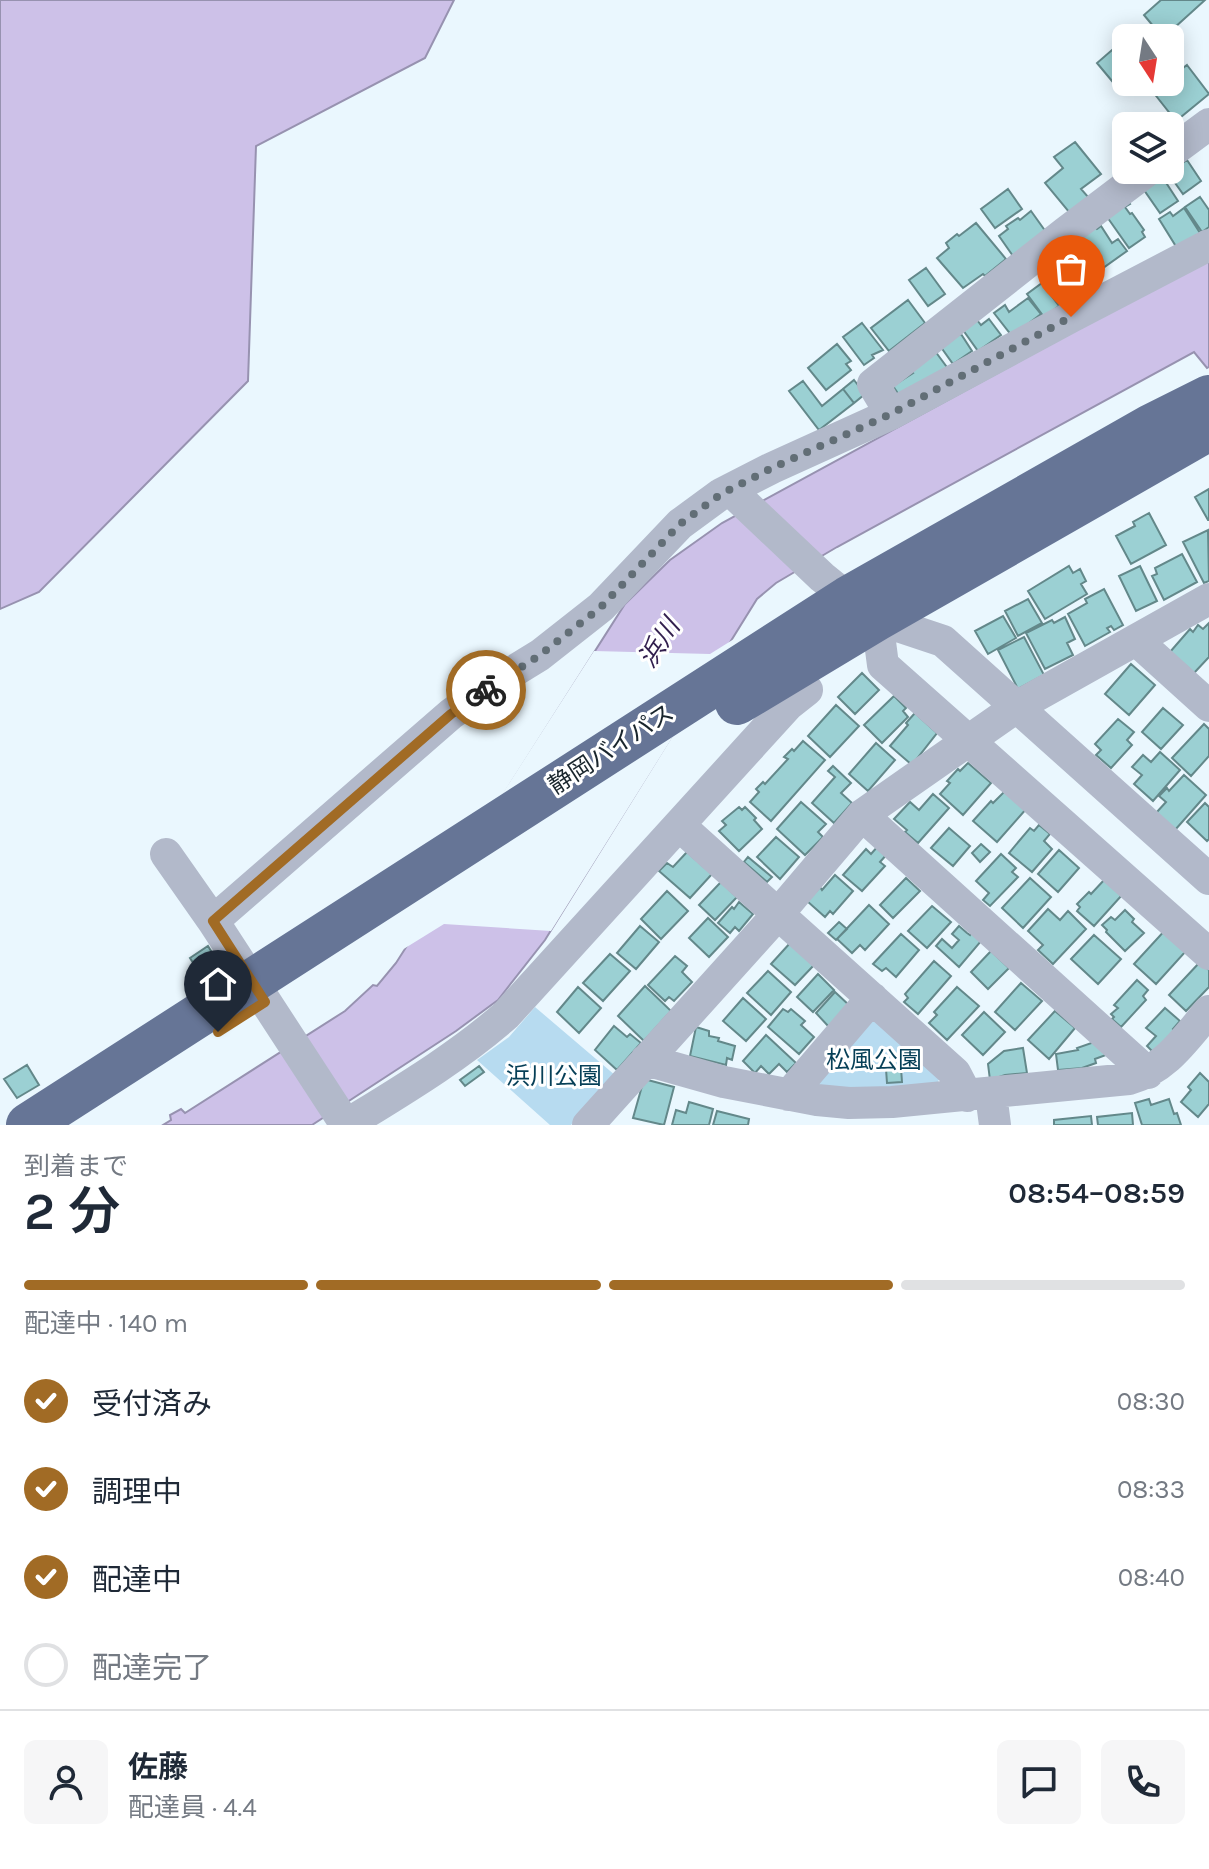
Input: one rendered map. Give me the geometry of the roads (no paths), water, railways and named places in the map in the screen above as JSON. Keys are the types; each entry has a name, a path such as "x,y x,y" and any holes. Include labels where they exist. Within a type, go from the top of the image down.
{"highway":[{"name":"静岡バイパス","path":"74,1125 474,838 703,690 849,598 1209,397"},
{"name":"静岡バイパス","path":"28,1125 440,891 666,747 849,598 1209,429"}],"street":[{"path":"1184,143 1209,124"},
{"path":"891,414 873,384 1129,184"},
{"path":"213,921 451,714 584,622 680,524 721,494 736,494 772,468 891,414 1209,245"},
{"path":"736,494 849,598 943,641 1209,879"},
{"path":"849,598 883,665 1209,954"},
{"path":"588,1125 778,914 862,815 1018,706 1209,599"},
{"path":"1136,640 1209,706"},
{"path":"346,1125 476,1041 496,1023 788,705 807,690"},
{"path":"862,815 1148,1073"},
{"path":"680,826 955,1073 984,1105"},
{"path":"166,854 346,1125"},
{"path":"789,1095 872,998"},
{"path":"646,1060 724,1082 817,1100 984,1105 1148,1073 1167,1060 1209,1011"},
{"path":"346,1125 356,1125"}],"water":[{"path":"0,0 454,0 425,58 256,146 248,381 39,592 0,609"},
{"name":"浜川","path":"1209,261 1209,367 1194,352 837,547 776,583 757,599 545,940 498,1000 312,1125 163,1125 171,1120 170,1115 181,1109 185,1113 345,1011 373,985 377,986 396,963 625,604 670,560 722,523"}],"park label":[{"name":"松風公園","path":"874,1060"},
{"name":"浜川公園","path":"554,1076"}]}
